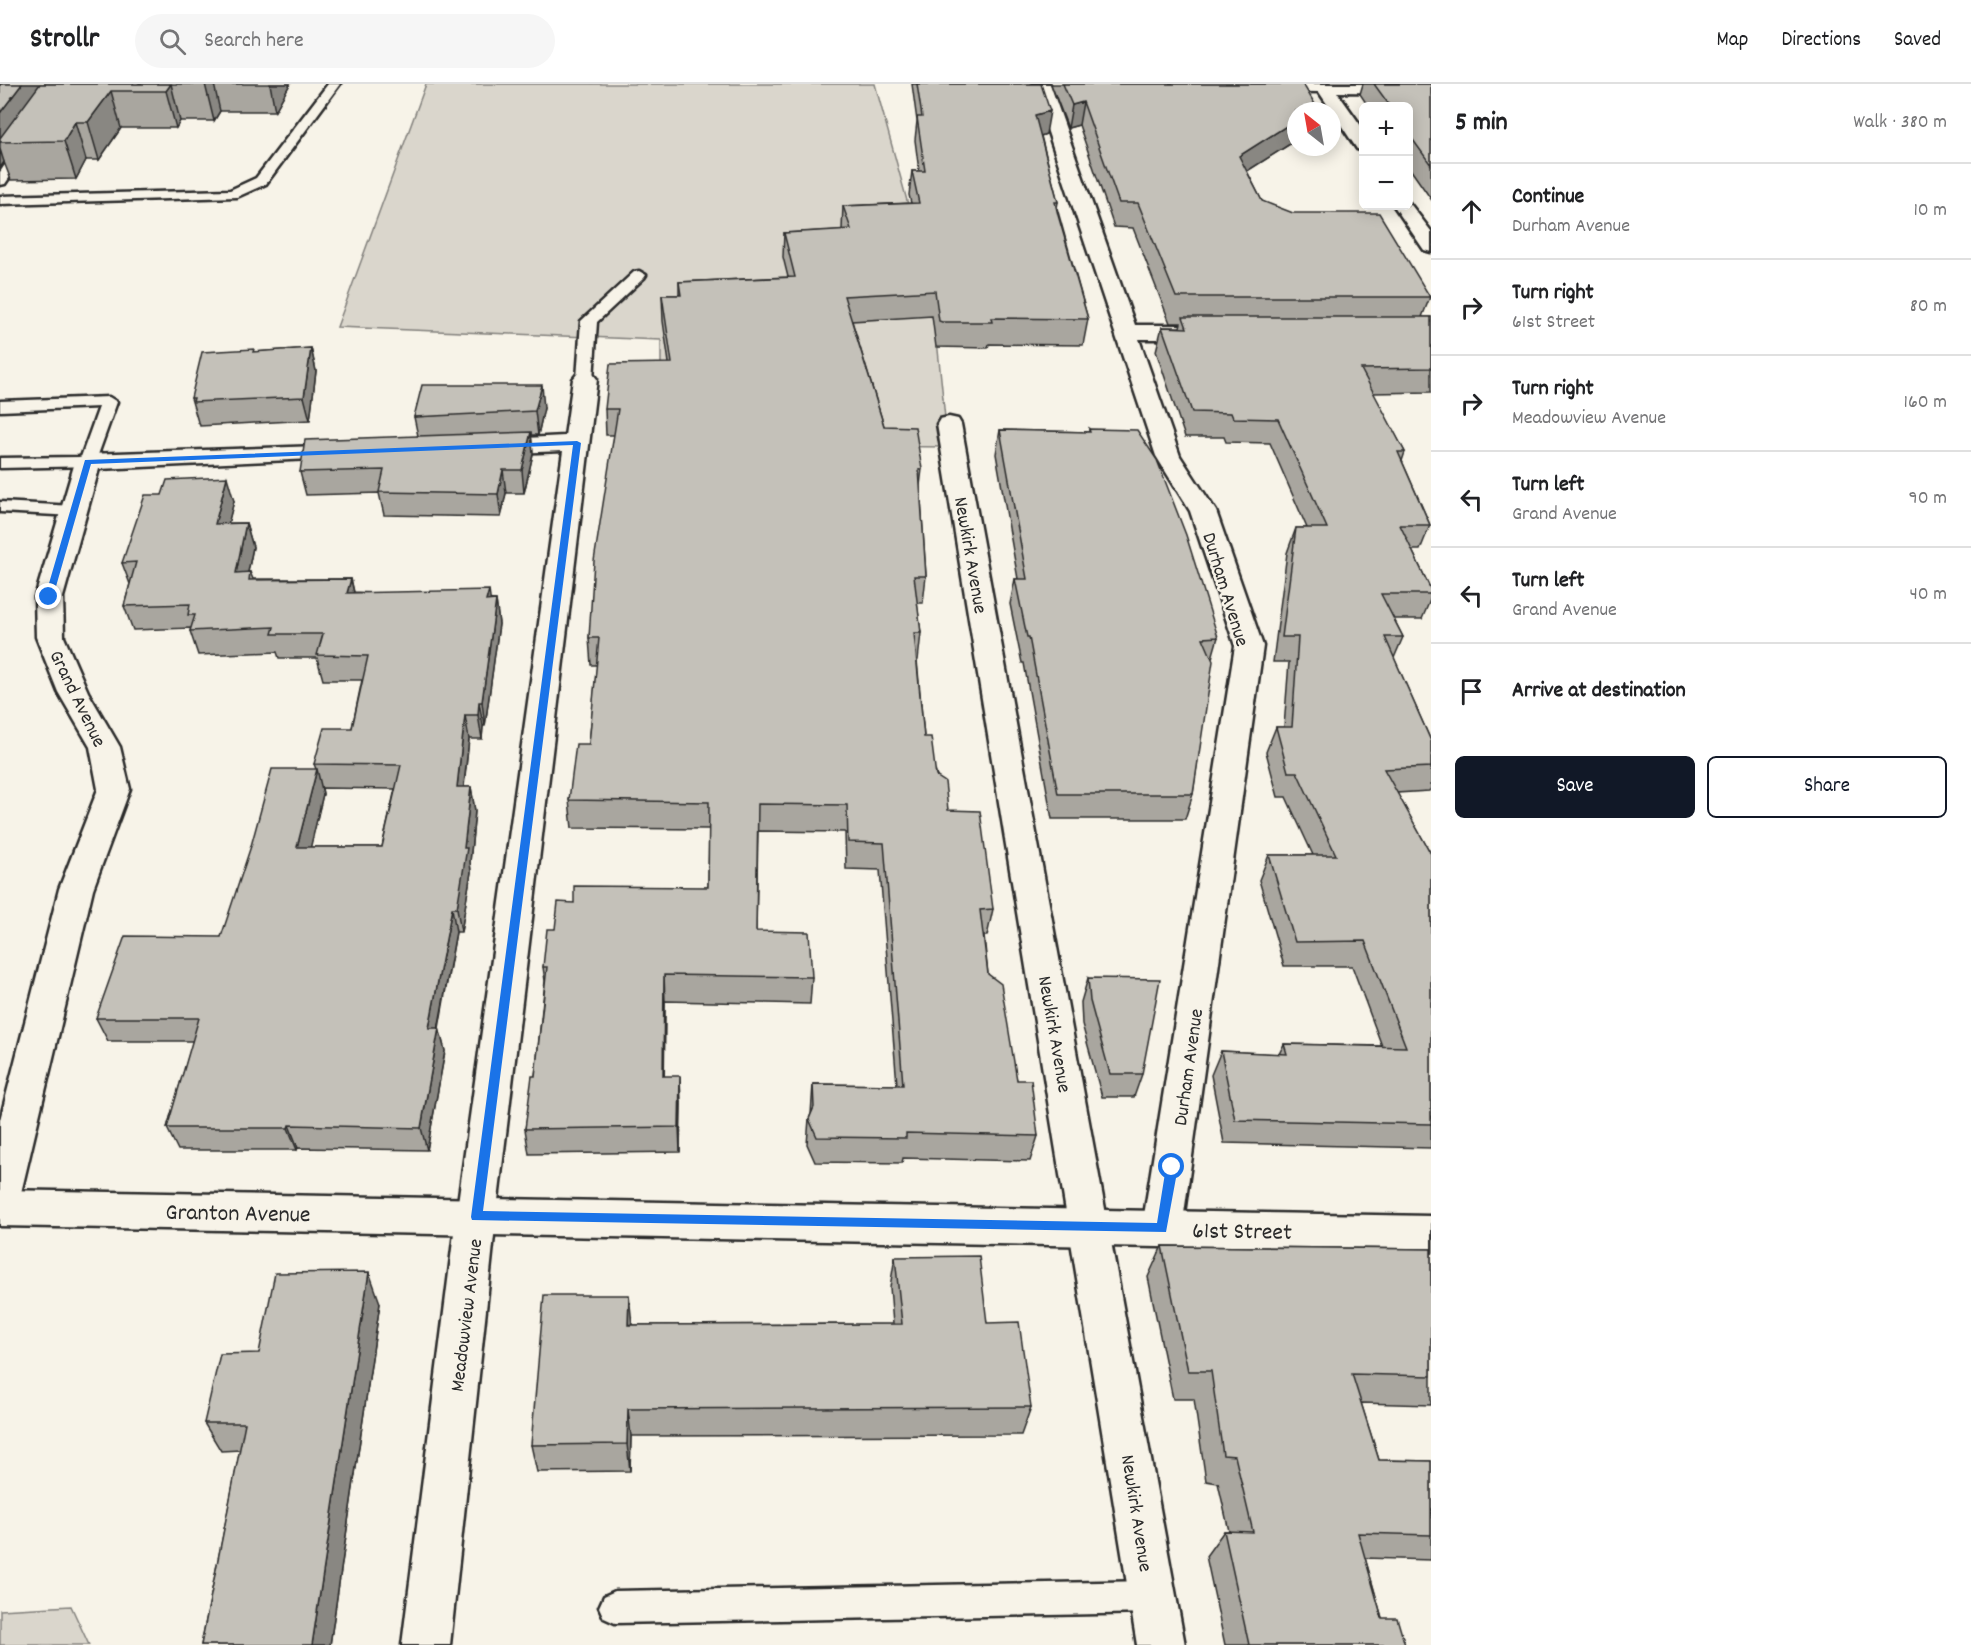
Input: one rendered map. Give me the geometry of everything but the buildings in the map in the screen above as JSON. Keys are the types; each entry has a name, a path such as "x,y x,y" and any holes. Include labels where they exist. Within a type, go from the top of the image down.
{"street":[{"name":"Durham Avenue","path":"1041,84 1168,456 1203,511 1249,646 1162,1228"},
{"path":"1241,85 1431,88"},
{"path":"1324,85 1359,137"},
{"path":"1407,210 1431,246"},
{"path":"1127,332 1222,332"},
{"name":"Meadowview Avenue","path":"426,1645 476,1217 585,379"},
{"name":"Newkirk Avenue","path":"949,424 1161,1645"},
{"path":"470,447 577,443"},
{"path":"88,462 374,451"},
{"name":"Grand Avenue","path":"0,1197 76,889 114,789 105,747 73,692 50,637 49,597 88,462"},
{"name":"Granton Avenue","path":"0,1208 476,1217"},
{"name":"61st Street","path":"476,1217 1431,1234"}],"lane":[{"path":"0,200 232,194 261,181 334,84"},
{"path":"0,181 34,133"},
{"path":"585,379 589,321 639,275"},
{"path":"0,406 109,402 88,462 0,463"},
{"path":"0,507 74,511"},
{"path":"615,1607 1152,1597"}],"shaded area":[{"path":"426,84 875,84 932,292 948,447 661,444 661,340 337,327"},
{"path":"71,1606 89,1645 0,1645 0,1610"}],"route":[{"path":"49,597 88,462 577,443 476,1217 1162,1228 1172,1167"}]}
